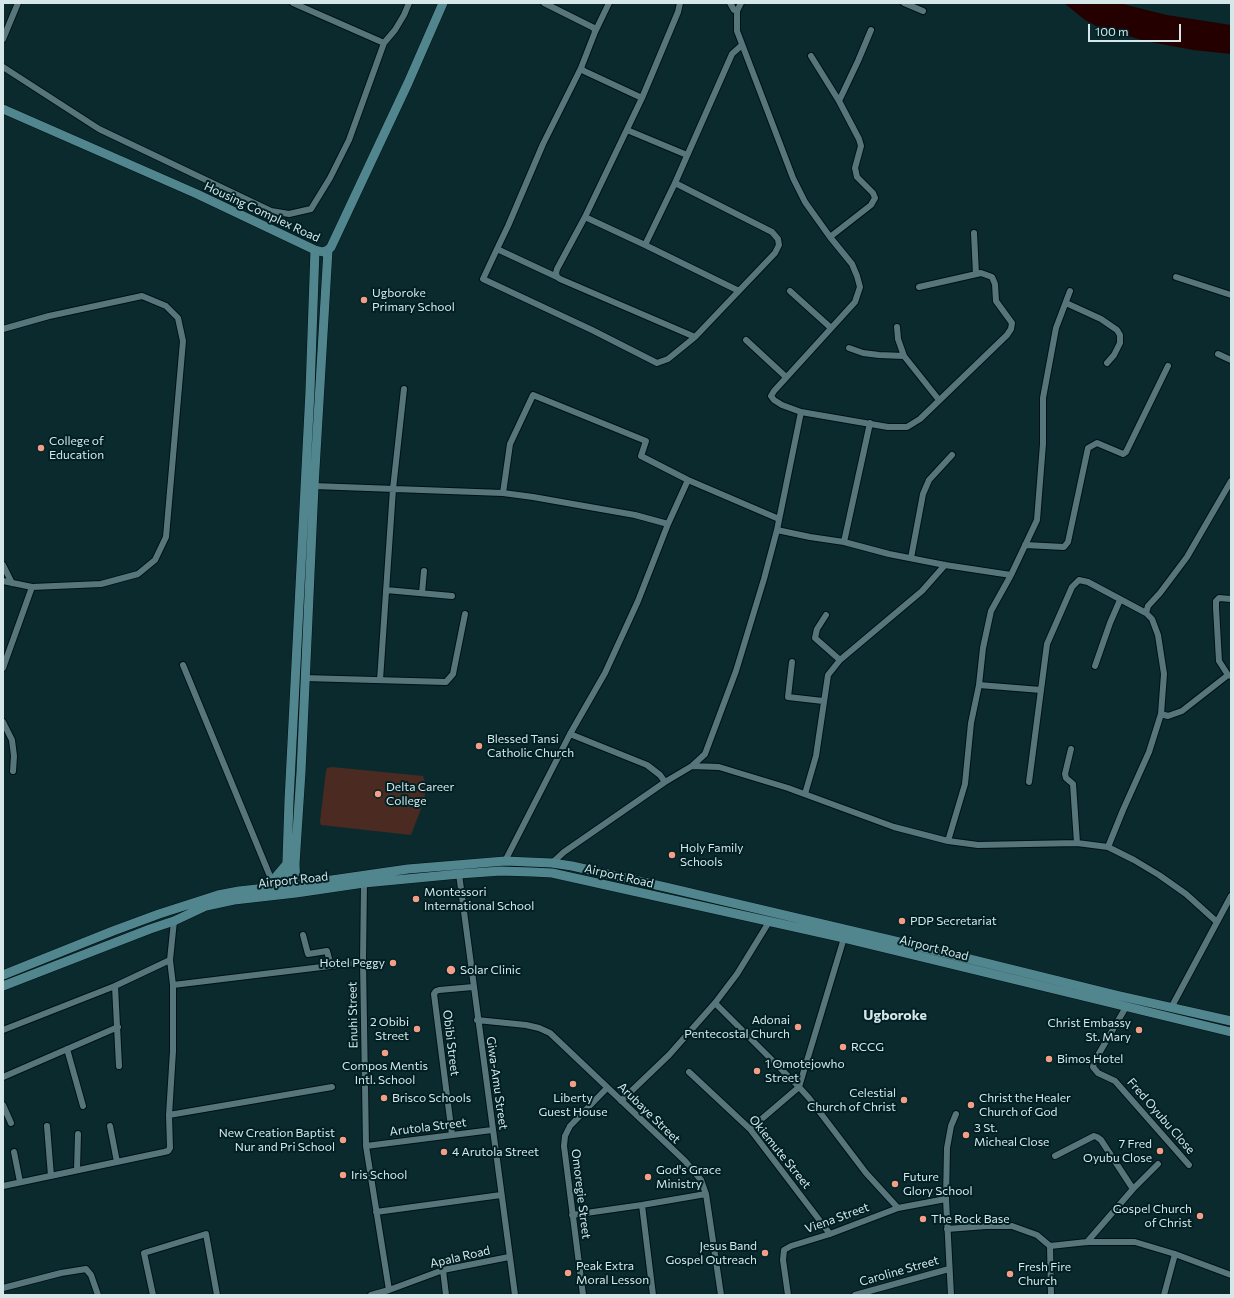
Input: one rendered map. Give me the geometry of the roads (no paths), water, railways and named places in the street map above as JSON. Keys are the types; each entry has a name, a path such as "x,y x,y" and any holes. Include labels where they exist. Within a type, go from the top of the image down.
{"main road":[{"name":"Housing Complex Road","path":"3,108 197,194 315,250 323,252 328,250 334,240 443,3"},
{"path":"291,889 290,864 315,250"},
{"path":"263,888 290,864 301,772 304,678 328,250"},
{"name":"Airport Road","path":"3,986 174,921 206,906 291,889 311,883 408,870 505,861 552,863 648,883 1231,1021"},
{"path":"290,864 302,879 311,883"},
{"name":"Airport Road","path":"3,975 113,931 218,895 263,888 291,889 501,871 552,873 844,938 1231,1032"},
{"path":"646,894 648,883"}],"street":[{"path":"3,39 18,3"},
{"path":"293,3 384,43"},
{"path":"3,67 99,129 271,211 289,214 311,209 330,178 349,140 384,43 401,20 409,3"},
{"path":"544,3 591,26 595,32"},
{"path":"610,3 595,32 581,68 543,144 508,226 483,279 592,330 657,363 668,359 695,337 775,253 779,245 778,239 772,232 674,183"},
{"path":"557,277 557,269 585,217 642,98 678,12 680,3"},
{"path":"730,3 734,10 737,11"},
{"path":"741,3 737,11 737,31 793,178 805,202 830,237 852,264 858,276 860,287 855,302 774,391 771,396 774,400 782,405 801,412 888,427 907,427 920,419 1007,335 1011,329 1012,323 996,302 995,284 992,277 982,273 919,287"},
{"path":"904,3 923,11"},
{"path":"839,101 871,30"},
{"path":"645,245 732,54 742,45"},
{"path":"811,56 839,101 859,139 861,146 855,168 857,177 875,198 871,205 830,237"},
{"path":"581,68 588,73 642,98"},
{"path":"627,130 687,155"},
{"path":"585,217 739,291"},
{"path":"974,233 976,274"},
{"path":"496,249 695,337"},
{"path":"1176,277 1231,295"},
{"path":"790,291 831,328"},
{"path":"948,841 965,784 971,723 979,685 983,648 991,612 1011,575 1037,520 1043,444 1043,398 1056,328 1070,291"},
{"path":"3,329 49,316 142,296 166,306 178,318 183,340 166,537 155,560 138,574 101,584 32,588 3,581"},
{"path":"1066,303 1101,320 1117,330 1120,335 1120,343 1114,355 1107,363"},
{"path":"897,327 898,339 904,356 939,400"},
{"path":"746,340 786,378"},
{"path":"849,348 880,355 904,356"},
{"path":"1218,354 1231,360"},
{"path":"1025,545 1064,547 1068,542 1088,448 1097,443 1123,454 1126,452 1168,366"},
{"path":"380,680 393,489 404,389"},
{"path":"504,493 510,444 533,395 646,441 642,456 688,480 779,519"},
{"path":"552,863 564,852 665,782 692,766 705,754 736,671 764,580 777,530 801,412"},
{"path":"844,542 870,423"},
{"path":"912,558 924,494 929,480 952,454"},
{"path":"505,861 570,734 605,673 638,601 668,524 688,480"},
{"path":"1146,613 1148,606 1160,593 1187,557 1231,481"},
{"path":"314,486 504,493 635,515 668,524"},
{"path":"777,530 844,542 945,565 1011,575"},
{"path":"3,564 12,583"},
{"path":"805,794 816,756 828,675 840,660 922,591 945,565"},
{"path":"422,593 424,571"},
{"path":"1030,782 1047,644 1072,587 1079,580 1088,582 1146,613 1152,619 1158,635 1164,674 1161,714 1149,752 1108,847"},
{"path":"3,668 32,588"},
{"path":"386,590 452,596"},
{"path":"1161,714 1168,716 1182,711 1230,675 1219,661 1216,601 1219,598 1231,600"},
{"path":"1095,666 1110,623 1120,600"},
{"path":"304,678 446,682 453,674 465,614"},
{"path":"826,615 817,629 815,638 840,660"},
{"path":"792,662 788,697 823,701"},
{"path":"183,666 272,881"},
{"path":"979,685 1041,690"},
{"path":"3,722 12,740 14,756 13,771"},
{"path":"570,734 647,765 660,775 665,782"},
{"path":"1071,750 1065,774 1066,778 1073,784 1077,843"},
{"path":"692,766 719,767 788,788 894,827 948,841 978,845 1077,843 1108,847 1159,875 1186,894 1217,922"},
{"name":"Giwa-Amu Street","path":"459,874 515,1295"},
{"name":"Enuhi Street","path":"364,883 363,962 366,1146 389,1290"},
{"path":"1171,1008 1231,896"},
{"path":"3,1186 168,1151 170,1148 169,1115 173,1051 173,985 170,960 174,921"},
{"path":"621,1101 669,1055 715,1003 737,974 770,922"},
{"path":"303,935 308,954 327,950 331,966"},
{"path":"750,1129 799,1087 844,938"},
{"path":"3,1030 114,986 170,960"},
{"path":"173,985 363,962"},
{"path":"114,986 118,1027 119,1066"},
{"name":"Obibi Street","path":"452,1135 434,994 439,990 473,987"},
{"path":"715,1003 809,1098 866,1173 898,1208"},
{"name":"Fred Oyubu Close","path":"1126,1007 1094,1062 1093,1067 1098,1073 1115,1081 1189,1165"},
{"name":"Arubaye Street","path":"478,1020 526,1025 539,1028 550,1033 685,1162 701,1180 706,1194 721,1295"},
{"path":"3,1077 118,1027"},
{"path":"67,1049 83,1106"},
{"name":"Okiemute Street","path":"689,1072 750,1129 830,1234"},
{"path":"169,1115 332,1086"},
{"name":"Omoregie Street","path":"583,1295 564,1146 565,1136 570,1126 607,1088"},
{"path":"3,1105 12,1123"},
{"path":"951,1295 946,1199 947,1148 951,1126 956,1114"},
{"path":"47,1126 51,1176"},
{"path":"110,1126 117,1162"},
{"name":"Arutola Street","path":"366,1146 492,1130"},
{"path":"77,1170 78,1134"},
{"path":"1055,1156 1094,1136 1097,1137 1101,1140 1133,1189"},
{"path":"14,1152 20,1182"},
{"path":"1086,1242 1133,1189 1158,1164"},
{"path":"572,1215 706,1194"},
{"path":"376,1212 501,1195"},
{"name":"Viena Street","path":"788,1295 783,1260 784,1250 791,1246 830,1234 898,1208 946,1199"},
{"path":"642,1205 653,1295"},
{"path":"947,1229 1012,1226 1038,1234 1050,1246 1051,1295"},
{"path":"153,1295 144,1253 206,1234 217,1295"},
{"path":"1050,1246 1086,1242 1135,1242 1175,1254 1231,1275"},
{"path":"1164,1295 1175,1254"},
{"name":"Apala Road","path":"371,1295 443,1270 510,1257"},
{"path":"3,1288 62,1273 86,1269 91,1275 98,1295"},
{"name":"Caroline Street","path":"855,1295 949,1269"},
{"path":"443,1270 446,1295"}],"place":[{"name":"Ugboroke Primary School","path":"364,300"},
{"name":"College of Education","path":"41,448"},
{"name":"Blessed Tansi Catholic Church","path":"479,746"},
{"name":"Delta Career College","path":"378,794"},
{"name":"Holy Family Schools","path":"672,855"},
{"name":"Montessori International School","path":"416,899"},
{"name":"PDP Secretariat","path":"902,921"},
{"name":"Hotel Peggy","path":"393,963"},
{"name":"Solar Clinic","path":"451,970"},
{"name":"Adonai Pentecostal Church","path":"798,1027"},
{"name":"2 Obibi Street","path":"417,1029"},
{"name":"Christ Embassy St. Mary","path":"1139,1030"},
{"name":"RCCG","path":"843,1047"},
{"name":"Compos Mentis Intl. School","path":"385,1053"},
{"name":"Bimos Hotel","path":"1049,1059"},
{"name":"1 Omotejowho Street","path":"757,1071"},
{"name":"Liberty Guest House","path":"573,1084"},
{"name":"Brisco Schools","path":"384,1098"},
{"name":"Celestial Church of Christ","path":"904,1100"},
{"name":"Christ the Healer Church of God","path":"971,1105"},
{"name":"3 St. Micheal Close","path":"966,1135"},
{"name":"New Creation Baptist Nur and Pri School","path":"343,1140"},
{"name":"7 Fred Oyubu Close","path":"1160,1151"},
{"name":"4 Arutola Street","path":"444,1152"},
{"name":"Iris School","path":"343,1175"},
{"name":"God's Grace Ministry","path":"648,1177"},
{"name":"Future Glory School","path":"895,1184"},
{"name":"Gospel Church of Christ","path":"1200,1216"},
{"name":"The Rock Base","path":"923,1219"},
{"name":"Jesus Band Gospel Outreach","path":"765,1253"},
{"name":"Peak Extra Moral Lesson","path":"568,1273"},
{"name":"Fresh Fire Church","path":"1010,1274"}],"district":[{"name":"Ugboroke","path":"895,1015"}]}
